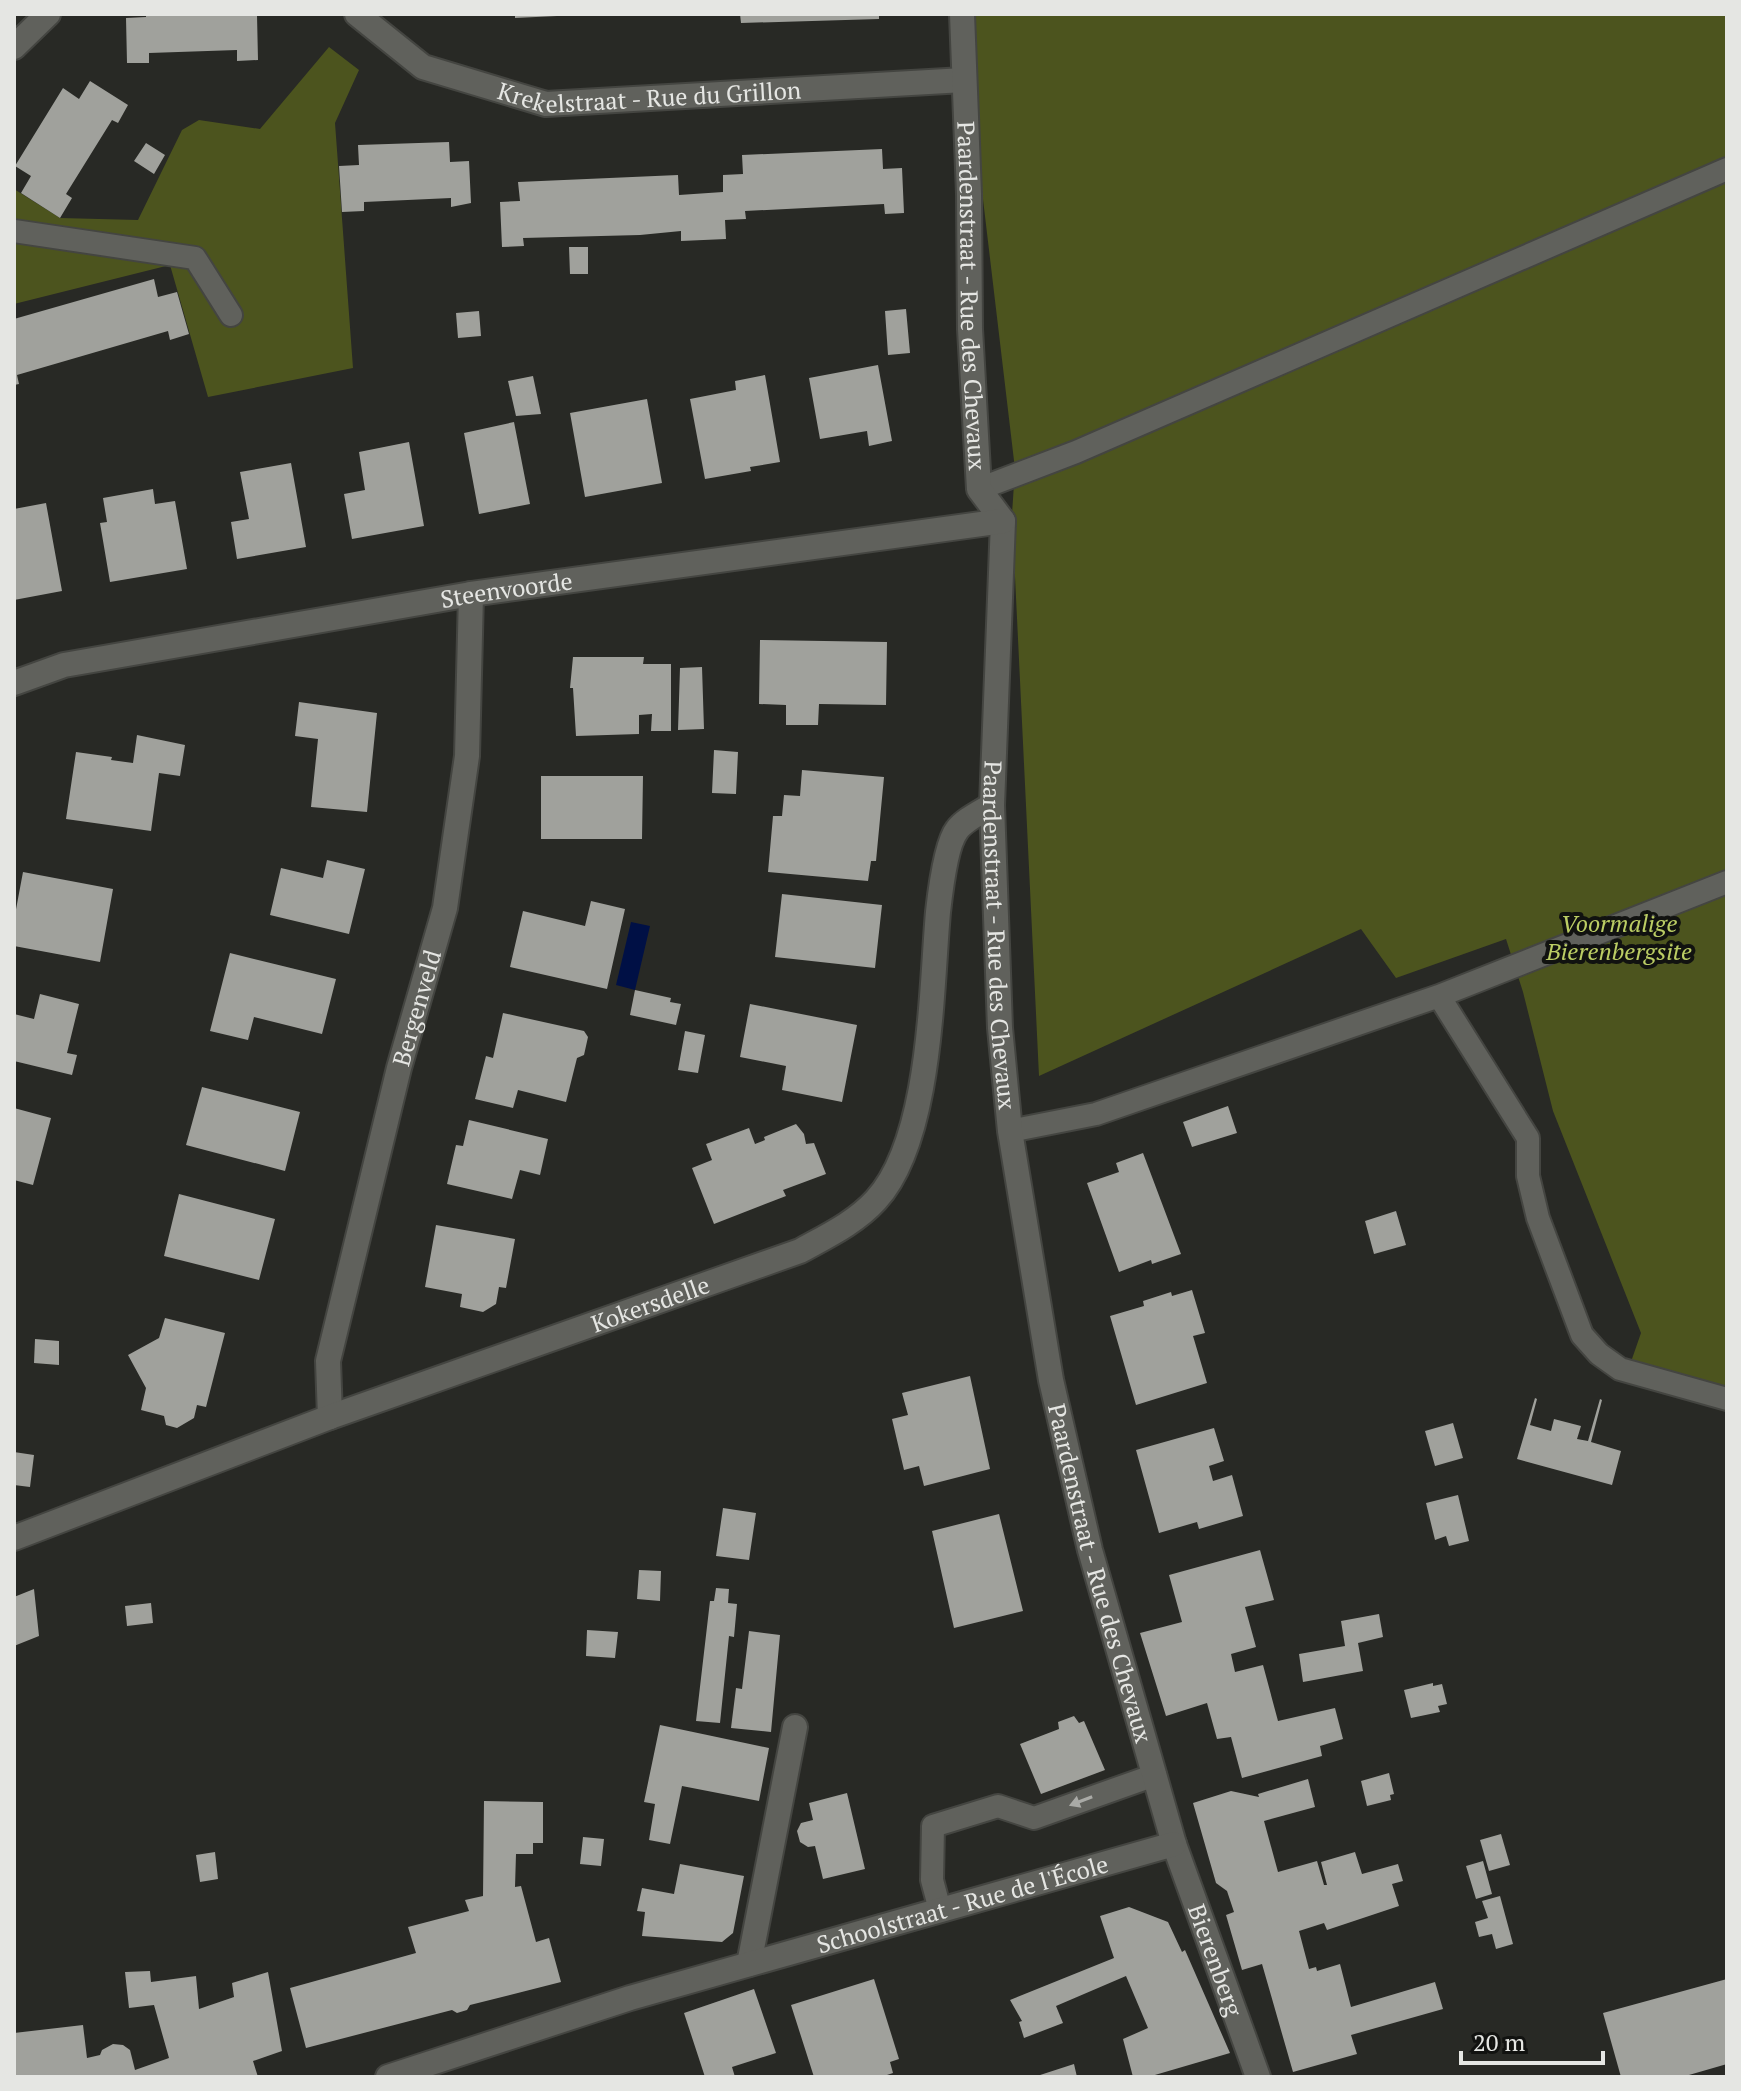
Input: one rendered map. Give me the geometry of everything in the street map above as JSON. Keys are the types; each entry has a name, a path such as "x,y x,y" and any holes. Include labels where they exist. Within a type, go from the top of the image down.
{"street":[{"path":"14,47 48,14"},
{"name":"Paardenstraat - Rue des Chevaux","path":"962,14 970,329 979,489 1003,521 992,805 1000,1028 1010,1131 1055,1395 1090,1550 1174,1844"},
{"name":"Krekelstraat - Rue du Grillon","path":"367,17 423,67 546,104 964,80"},
{"name":"Steenvoorde","path":"14,683 64,665 471,594 1003,521"},
{"name":"Bergenveld","path":"330,1417 328,1361 399,1068 445,908 467,756 471,594"},
{"name":"Kokersdelle","path":"14,1538 330,1417 800,1251 854,1220 891,1181 910,1138 923,1078 941,878 956,830 992,805"},
{"path":"749,1964 795,1727"},
{"name":"Schoolstraat - Rue de l'École","path":"388,2077 630,1998 1174,1844"},
{"name":"Bierenberg","path":"1174,1844 1258,2077"}],"lane":[{"path":"979,489 1076,452 1727,169"},
{"path":"14,231 195,258 231,315"},
{"path":"1010,1131 1096,1114 1439,996 1727,882"},
{"path":"1439,996 1528,1138 1528,1176 1538,1218 1582,1335 1599,1354 1620,1369 1727,1399"},
{"path":"940,1910 932,1880 933,1826 998,1806 1034,1818 1155,1775"}],"green space":[{"name":"Voormalige Bierenbergsite","path":"961,14 1727,14 1727,1410 1625,1379 1641,1333 1553,1111 1523,992 1506,939 1396,978 1361,929 1039,1076 1012,514 1015,469"},
{"path":"329,47 359,70 335,123 353,368 208,397 170,265 14,304 14,189 60,218 138,220 182,130 199,120 260,129"}],"shaded area":[{"path":"631,922 650,926 635,990 616,985"}],"building":[{"path":"146,14 257,15 258,60 237,61 237,50 149,53 149,63 127,63 126,18 146,17"},
{"path":"515,14 557,14 557,16 515,18"},
{"path":"740,14 879,14 879,19 741,23"},
{"path":"90,81 128,105 118,123 112,120 66,194 72,198 60,218 21,193 31,176 15,166 63,88 79,99"},
{"path":"449,142 450,162 469,161 471,203 451,207 451,198 364,202 364,211 342,212 339,166 359,165 358,145"},
{"path":"146,143 165,155 154,174 134,161"},
{"path":"882,149 883,169 902,168 904,213 885,214 884,204 745,211 746,219 725,220 726,239 681,241 681,231 523,238 524,246 502,247 500,202 520,201 518,182 678,175 679,195 723,192 723,175 743,174 742,155"},
{"path":"569,247 588,247 588,274 570,274"},
{"path":"154,279 158,297 177,292 189,334 170,340 168,331 17,375 19,384 14,385 14,319"},
{"path":"906,309 910,353 888,355 885,311"},
{"path":"479,311 481,336 458,338 456,313"},
{"path":"878,365 892,441 869,446 867,431 820,439 809,378"},
{"path":"765,375 780,462 705,479 690,399 736,390 735,381"},
{"path":"533,376 541,414 516,416 508,381"},
{"path":"647,399 662,483 585,497 570,413"},
{"path":"514,422 530,504 479,514 464,433"},
{"path":"409,442 424,526 352,539 344,494 365,490 359,452"},
{"path":"291,463 306,547 237,559 231,522 249,519 240,472"},
{"path":"153,489 155,504 175,501 187,569 110,582 100,523 107,522 103,498"},
{"path":"46,503 62,591 14,600 14,509"},
{"path":"760,640 887,642 886,705 819,704 818,725 786,725 786,705 759,704"},
{"path":"573,657 644,657 643,664 671,664 671,731 651,731 652,714 639,715 639,734 576,736 573,688 570,688"},
{"path":"702,667 704,729 678,730 680,668"},
{"path":"299,702 377,713 367,812 311,807 318,739 295,736"},
{"path":"137,735 185,745 180,776 159,773 151,831 66,819 76,752 133,763"},
{"path":"714,750 738,752 736,794 712,793"},
{"path":"802,770 884,777 876,861 871,861 868,881 768,872 773,816 782,816 784,795 800,796"},
{"path":"541,776 643,776 642,839 541,839"},
{"path":"327,860 365,869 349,934 270,915 281,868 323,878"},
{"path":"23,872 113,889 100,962 14,946 14,920"},
{"path":"782,894 882,905 875,968 775,957"},
{"path":"591,901 625,909 607,989 510,967 523,911 585,926"},
{"path":"230,953 336,979 322,1034 254,1017 248,1040 210,1031"},
{"path":"635,990 671,998 670,1002 681,1004 676,1025 630,1015"},
{"path":"40,994 79,1004 67,1053 77,1055 72,1075 14,1061 14,1014 34,1019"},
{"path":"750,1004 857,1025 842,1102 782,1090 786,1066 740,1057"},
{"path":"503,1013 584,1031 588,1037 584,1055 577,1058 566,1102 518,1090 513,1108 475,1099 486,1056 493,1058"},
{"path":"685,1031 705,1035 698,1073 678,1070"},
{"path":"202,1087 300,1112 285,1171 186,1145"},
{"path":"1228,1106 1237,1133 1192,1147 1183,1122"},
{"path":"14,1108 51,1118 33,1185 14,1180"},
{"path":"469,1120 548,1139 540,1175 520,1170 512,1199 447,1184 456,1145 463,1146"},
{"path":"796,1124 804,1134 806,1144 814,1143 826,1174 783,1190 786,1196 714,1224 692,1168 712,1160 706,1144 749,1128 755,1144"},
{"path":"1143,1153 1181,1254 1152,1264 1151,1260 1119,1272 1087,1183 1119,1172 1116,1163"},
{"path":"179,1194 275,1219 259,1280 164,1256"},
{"path":"1396,1211 1406,1245 1374,1254 1365,1221"},
{"path":"436,1225 515,1239 506,1288 499,1287 496,1304 483,1312 460,1307 462,1294 425,1287"},
{"path":"1192,1290 1205,1333 1193,1336 1207,1383 1136,1405 1110,1316 1144,1306 1143,1301 1171,1292 1172,1296"},
{"path":"165,1318 225,1333 206,1407 197,1405 194,1418 177,1428 166,1425 164,1416 141,1410 146,1388 128,1355 159,1338"},
{"path":"35,1339 59,1341 59,1365 34,1363"},
{"path":"970,1376 990,1469 924,1486 919,1466 904,1470 892,1419 908,1415 902,1393"},
{"path":"1535,1398 1530,1425 1551,1431 1554,1419 1581,1426 1577,1439 1588,1441 1602,1400 1591,1442 1621,1451 1612,1485 1517,1459"},
{"path":"1453,1423 1463,1458 1435,1466 1425,1431"},
{"path":"1214,1428 1224,1461 1209,1466 1213,1481 1232,1475 1243,1516 1199,1529 1197,1522 1159,1533 1136,1450"},
{"path":"14,1452 34,1455 30,1487 14,1485"},
{"path":"1458,1495 1469,1541 1449,1546 1446,1536 1435,1540 1426,1503"},
{"path":"723,1508 756,1513 749,1560 716,1556"},
{"path":"999,1514 1023,1611 954,1628 932,1531"},
{"path":"1260,1550 1274,1600 1245,1607 1256,1647 1231,1654 1235,1672 1263,1665 1278,1721 1335,1708 1343,1739 1320,1746 1322,1756 1242,1778 1231,1737 1217,1739 1207,1703 1166,1716 1140,1633 1182,1622 1169,1575"},
{"path":"639,1570 661,1571 660,1601 637,1599"},
{"path":"716,1588 729,1589 728,1603 737,1604 734,1637 729,1636 720,1723 696,1721 710,1601 714,1601"},
{"path":"34,1589 39,1636 14,1646 14,1597"},
{"path":"151,1603 153,1623 127,1626 125,1606"},
{"path":"1379,1614 1383,1637 1358,1643 1363,1671 1303,1682 1299,1654 1345,1646 1341,1621"},
{"path":"587,1630 618,1632 615,1658 586,1656"},
{"path":"749,1631 780,1635 771,1732 731,1728 736,1688 742,1689"},
{"path":"1433,1683 1433,1686 1442,1684 1447,1704 1438,1706 1440,1712 1411,1718 1404,1690"},
{"path":"1074,1716 1079,1723 1084,1721 1105,1770 1041,1794 1020,1744 1059,1729 1058,1722"},
{"path":"660,1725 769,1748 759,1801 682,1786 670,1844 649,1840 655,1804 644,1802"},
{"path":"1389,1773 1394,1794 1390,1795 1391,1800 1367,1806 1361,1781"},
{"path":"1308,1779 1315,1807 1264,1821 1278,1872 1317,1861 1324,1885 1327,1885 1321,1862 1355,1852 1362,1874 1398,1864 1403,1881 1392,1884 1399,1906 1327,1930 1324,1923 1299,1931 1309,1969 1316,1967 1317,1971 1340,1964 1351,2007 1435,1982 1443,2009 1351,2035 1357,2054 1293,2072 1262,1964 1242,1970 1226,1915 1234,1912 1227,1891 1216,1883 1193,1803 1231,1791 1259,1797 1258,1794"},
{"path":"847,1793 865,1869 823,1879 815,1846 808,1847 800,1842 797,1831 801,1823 813,1820 809,1803"},
{"path":"484,1801 543,1802 543,1843 533,1843 533,1854 516,1854 515,1887 521,1886 536,1942 549,1938 561,1982 470,2005 467,2010 457,2013 452,2010 306,2048 290,1988 416,1953 408,1927 469,1911 465,1900 483,1896"},
{"path":"1501,1834 1510,1865 1489,1871 1480,1840"},
{"path":"583,1837 604,1839 601,1866 580,1864"},
{"path":"215,1852 218,1879 200,1882 196,1855"},
{"path":"1483,1861 1492,1894 1476,1899 1466,1866"},
{"path":"680,1864 744,1876 733,1933 722,1942 642,1936 645,1912 637,1911 642,1888 674,1894"},
{"path":"1500,1896 1513,1944 1496,1949 1492,1934 1479,1937 1475,1922 1488,1918 1482,1901"},
{"path":"1129,1907 1168,1922 1182,1952 1185,1950 1230,2053 1148,2077 1133,2077 1123,2039 1148,2028 1126,1976 1056,2006 1063,2023 1024,2038 1019,2022 1022,2021 1010,2000 1114,1958 1100,1916"},
{"path":"150,1971 151,1982 196,1976 199,2009 234,1997 232,1983 268,1972 282,2051 253,2061 258,2077 14,2077 14,2033 83,2025 87,2058 100,2055 102,2050 113,2044 130,2050 135,2070 169,2058 154,2005 129,2008 125,1972"},
{"path":"874,1979 899,2059 890,2062 893,2073 881,2077 814,2077 791,2005"},
{"path":"1727,1979 1727,2064 1682,2077 1621,2077 1603,2013"},
{"path":"754,1989 776,2053 732,2067 735,2077 705,2077 684,2013"},
{"path":"1074,2064 1077,2077 1037,2077 1037,2076"}]}
